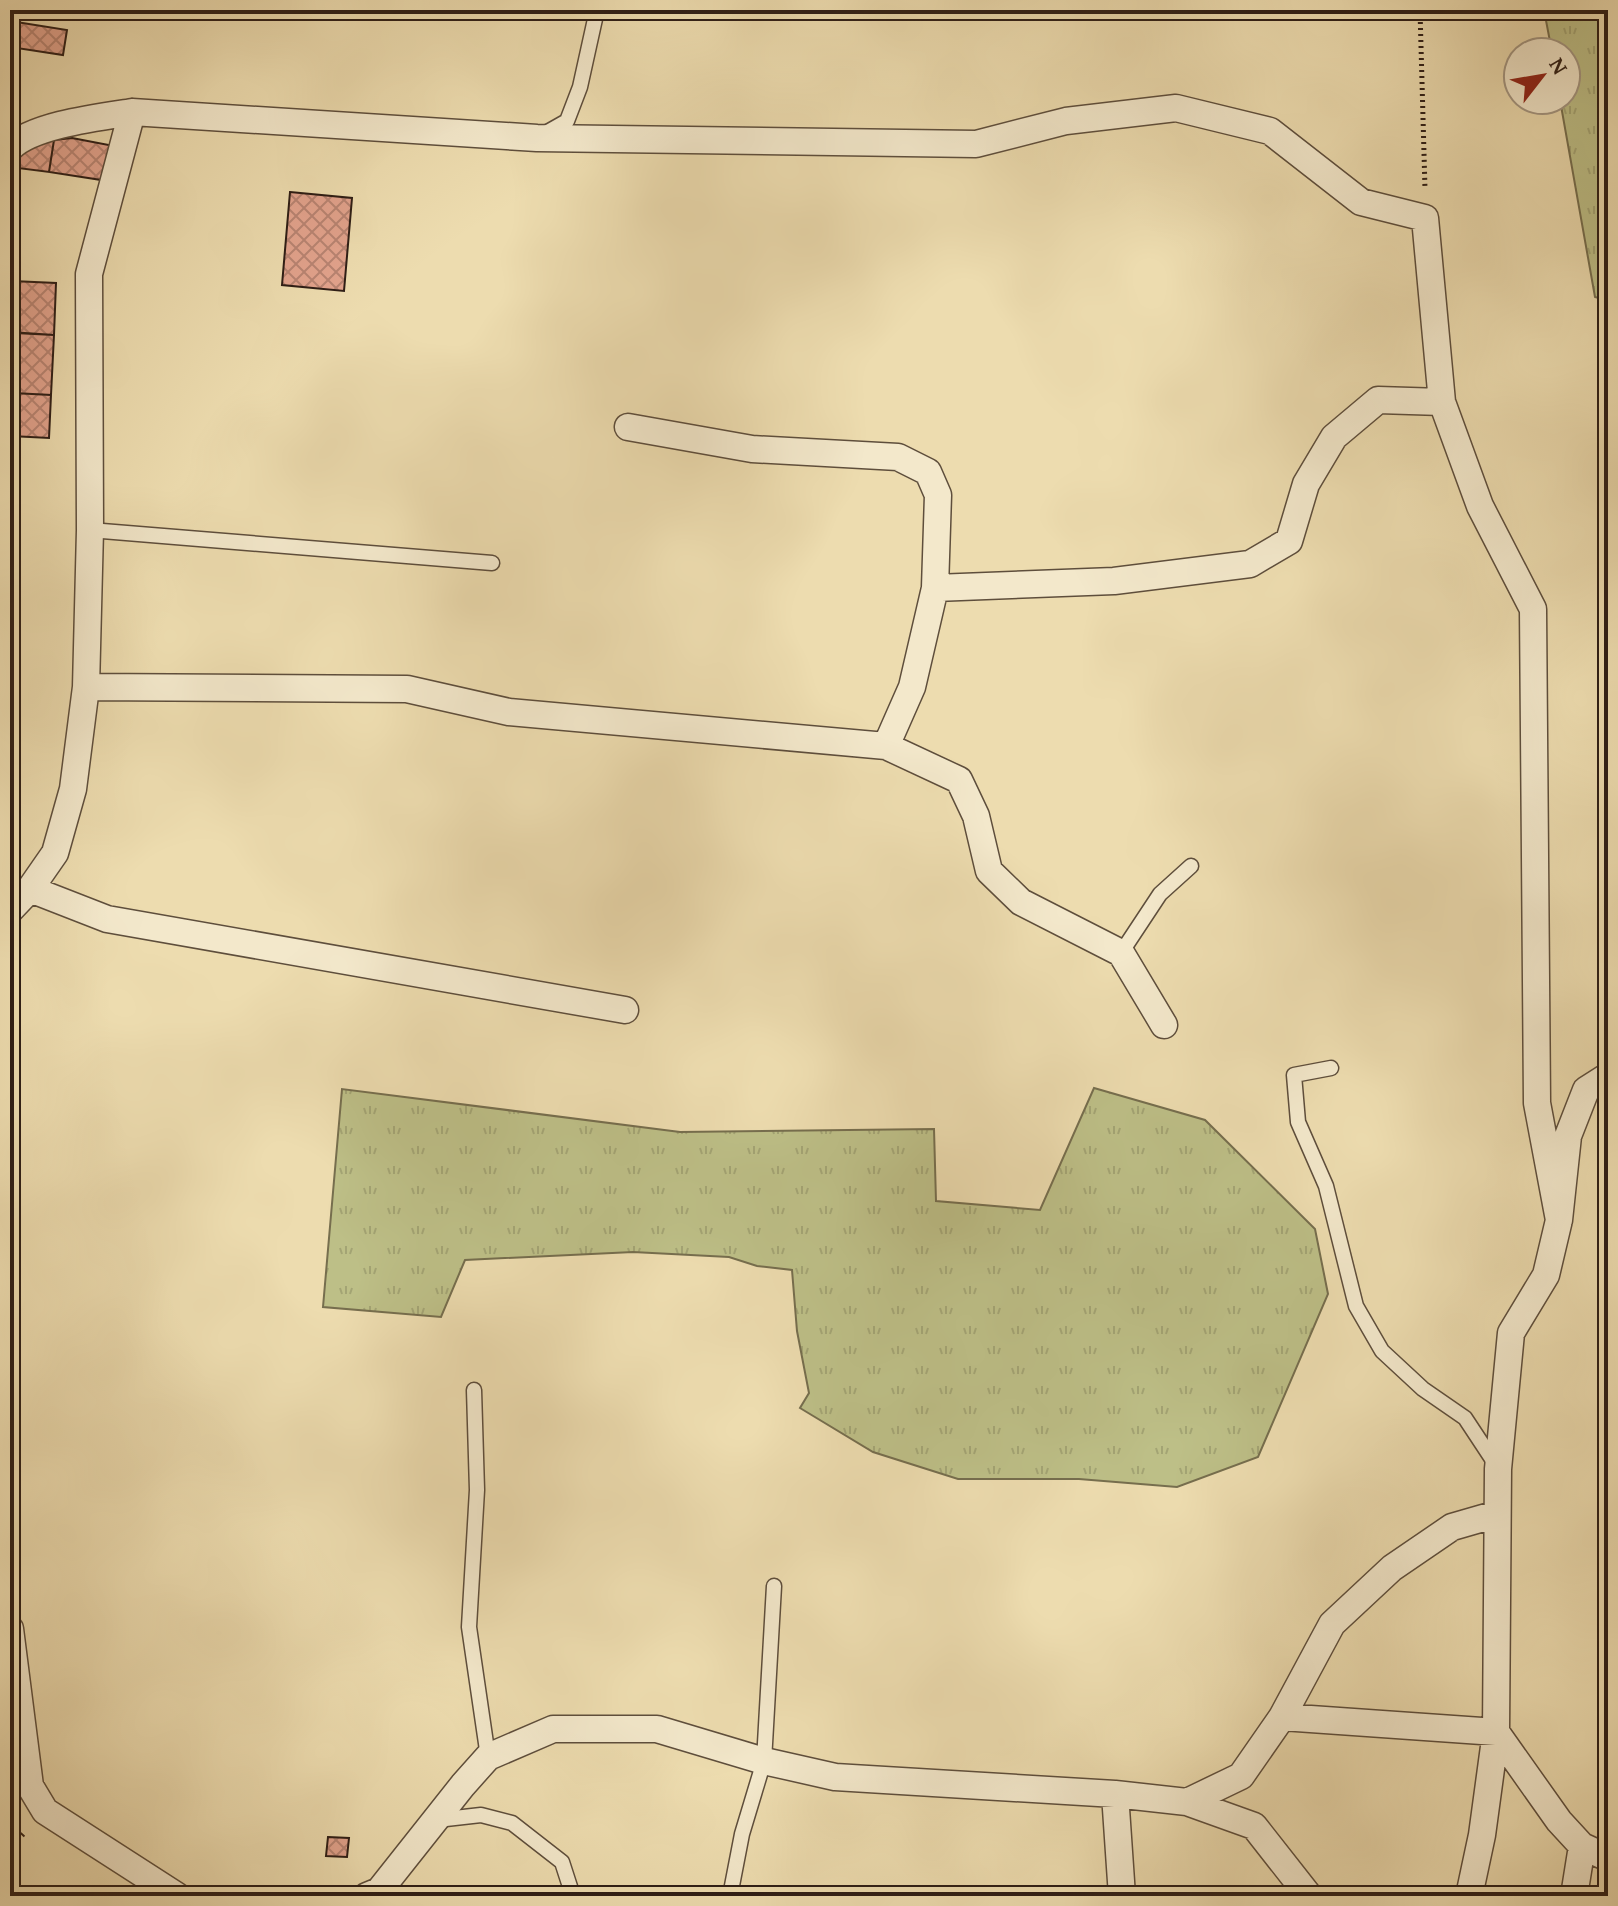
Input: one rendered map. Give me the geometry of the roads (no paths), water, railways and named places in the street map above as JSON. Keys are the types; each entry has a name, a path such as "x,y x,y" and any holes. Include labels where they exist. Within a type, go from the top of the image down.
{"street":[{"path":"10,148 20,138 83,120 132,112 537,138 976,144 1066,121 1176,108 1270,131 1361,202 1425,218 1442,402 1480,506 1533,609 1537,1103 1559,1220"},
{"path":"10,910 30,889 55,853 73,789 86,687 90,530 89,274 132,112"},
{"path":"935,588 1114,581 1250,564 1289,541 1306,484 1334,437 1367,409 1378,400 1442,402"},
{"path":"628,427 752,449 898,457 928,472 938,495 935,588 912,687 886,746"},
{"path":"86,687 407,689 509,712 886,746 959,780 976,816 989,871 1021,902 1121,953 1164,1025"},
{"path":"30,889 107,919 625,1010"},
{"path":"1469,1896 1482,1835 1496,1732 1498,1469 1511,1333 1546,1275 1559,1220 1568,1136 1586,1090 1608,1076"},
{"path":"1187,1802 1241,1776 1282,1717 1332,1624 1382,1577 1452,1527 1497,1514"},
{"path":"10,1629 30,1786 45,1811 177,1896"},
{"path":"1282,1717 1496,1732"},
{"path":"367,1896 379,1891 488,1757 553,1729 657,1729 764,1761 835,1777 1115,1794 1187,1802 1254,1826 1309,1896"},
{"path":"1496,1732 1559,1821 1582,1846 1608,1858"},
{"path":"1115,1794 1122,1896"},
{"path":"1574,1896 1582,1846"}],"lane":[{"path":"537,138 567,121 580,87 597,10"},
{"path":"90,530 492,563"},
{"path":"1121,953 1160,894 1191,866"},
{"path":"1331,1068 1294,1075 1298,1122 1326,1186 1356,1306 1382,1351 1423,1389 1465,1418 1498,1469"},
{"path":"474,1390 477,1490 469,1627 488,1757"},
{"path":"730,1896 742,1834 764,1761 774,1586"},
{"path":"437,1820 481,1815 512,1823 562,1862 573,1896"}]}
